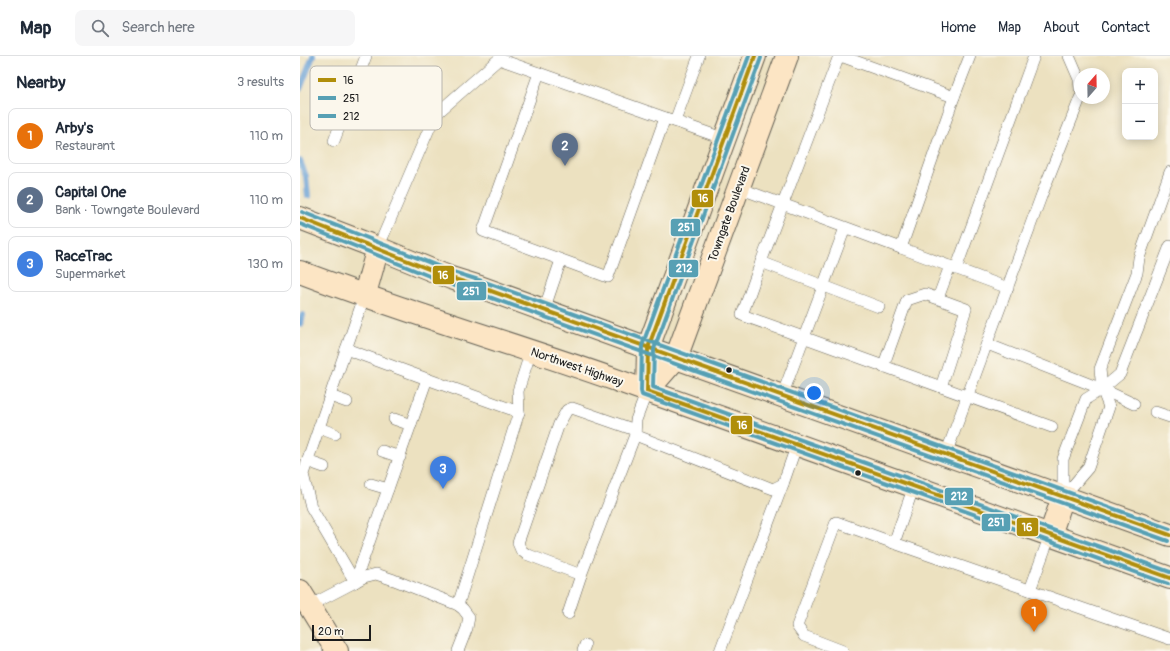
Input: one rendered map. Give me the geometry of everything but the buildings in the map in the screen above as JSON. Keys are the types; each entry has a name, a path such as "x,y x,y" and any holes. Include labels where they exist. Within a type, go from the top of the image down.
{"main road":[{"path":"647,391 648,348 755,56"},
{"name":"Towngate Boulevard","path":"647,391 676,358 787,56"},
{"path":"300,218 450,278 480,287 1170,535"},
{"path":"364,297 378,248"},
{"name":"Northwest Highway","path":"300,272 364,297 531,351 798,444 1170,578"},
{"path":"1050,536 1063,497"},
{"path":"305,599 336,651"}],"lane":[{"path":"362,66 366,56"},
{"path":"539,73 484,231 608,278 670,120 699,56"},
{"path":"954,97 840,56 742,315 1052,427"},
{"path":"938,298 953,267 1034,56"},
{"path":"1069,56 1075,68"},
{"path":"442,109 500,57 539,73 725,139"},
{"path":"901,248 954,97 965,57"},
{"path":"946,454 1042,194 1078,104"},
{"path":"334,141 338,130"},
{"path":"378,248 429,130"},
{"path":"1063,497 1088,468 1109,407 1102,389 1100,368 1137,273 1139,258 1170,172"},
{"path":"739,188 1008,288"},
{"path":"782,396 845,228"},
{"path":"1063,497 1063,459 1086,399 1102,389 1120,374 1170,246"},
{"path":"544,310 561,260"},
{"path":"761,262 879,307"},
{"path":"883,367 907,300 925,294 938,298 966,308 941,387"},
{"path":"355,582 311,507 303,474 364,297"},
{"path":"987,344 1102,389 1134,404"},
{"path":"346,350 519,412"},
{"path":"458,605 519,412 518,391 531,351"},
{"path":"355,582 427,379"},
{"path":"568,614 581,575 635,433 636,420 647,391"},
{"path":"330,396 347,402"},
{"path":"581,575 526,554 521,550 518,543 559,424 567,410 572,408 773,488 783,484"},
{"path":"1155,412 1170,417"},
{"path":"394,419 411,425"},
{"path":"319,428 335,434"},
{"path":"720,651 798,444"},
{"path":"382,451 400,457"},
{"path":"307,461 324,467"},
{"path":"370,484 388,490"},
{"path":"894,543 914,486"},
{"path":"843,651 804,636 797,626 836,522 1170,639"},
{"path":"1030,590 1050,536"},
{"path":"305,599 376,574 394,580 458,605 463,609 469,617 468,628 458,651"}],"waterway":[{"path":"300,89 313,56"},
{"path":"300,161 306,176 308,196"},
{"path":"300,324 303,315"}],"transit line":[{"name":"251","path":"749,56 642,346 642,395 1168,584"},
{"name":"16","path":"755,56 648,348 647,391 1170,578"},
{"name":"212","path":"761,58 654,349 653,387 1170,572"},
{"name":"212","path":"302,212 453,272 482,281 1170,529"},
{"name":"16","path":"300,218 451,278 480,287 1170,535"},
{"name":"251","path":"300,224 449,284 478,293 1168,541"}],"place":[{"name":"Capital One","path":"565,166"},
{"name":"RaceTrac","path":"443,489"},
{"name":"Arby's","path":"1034,632"}]}
